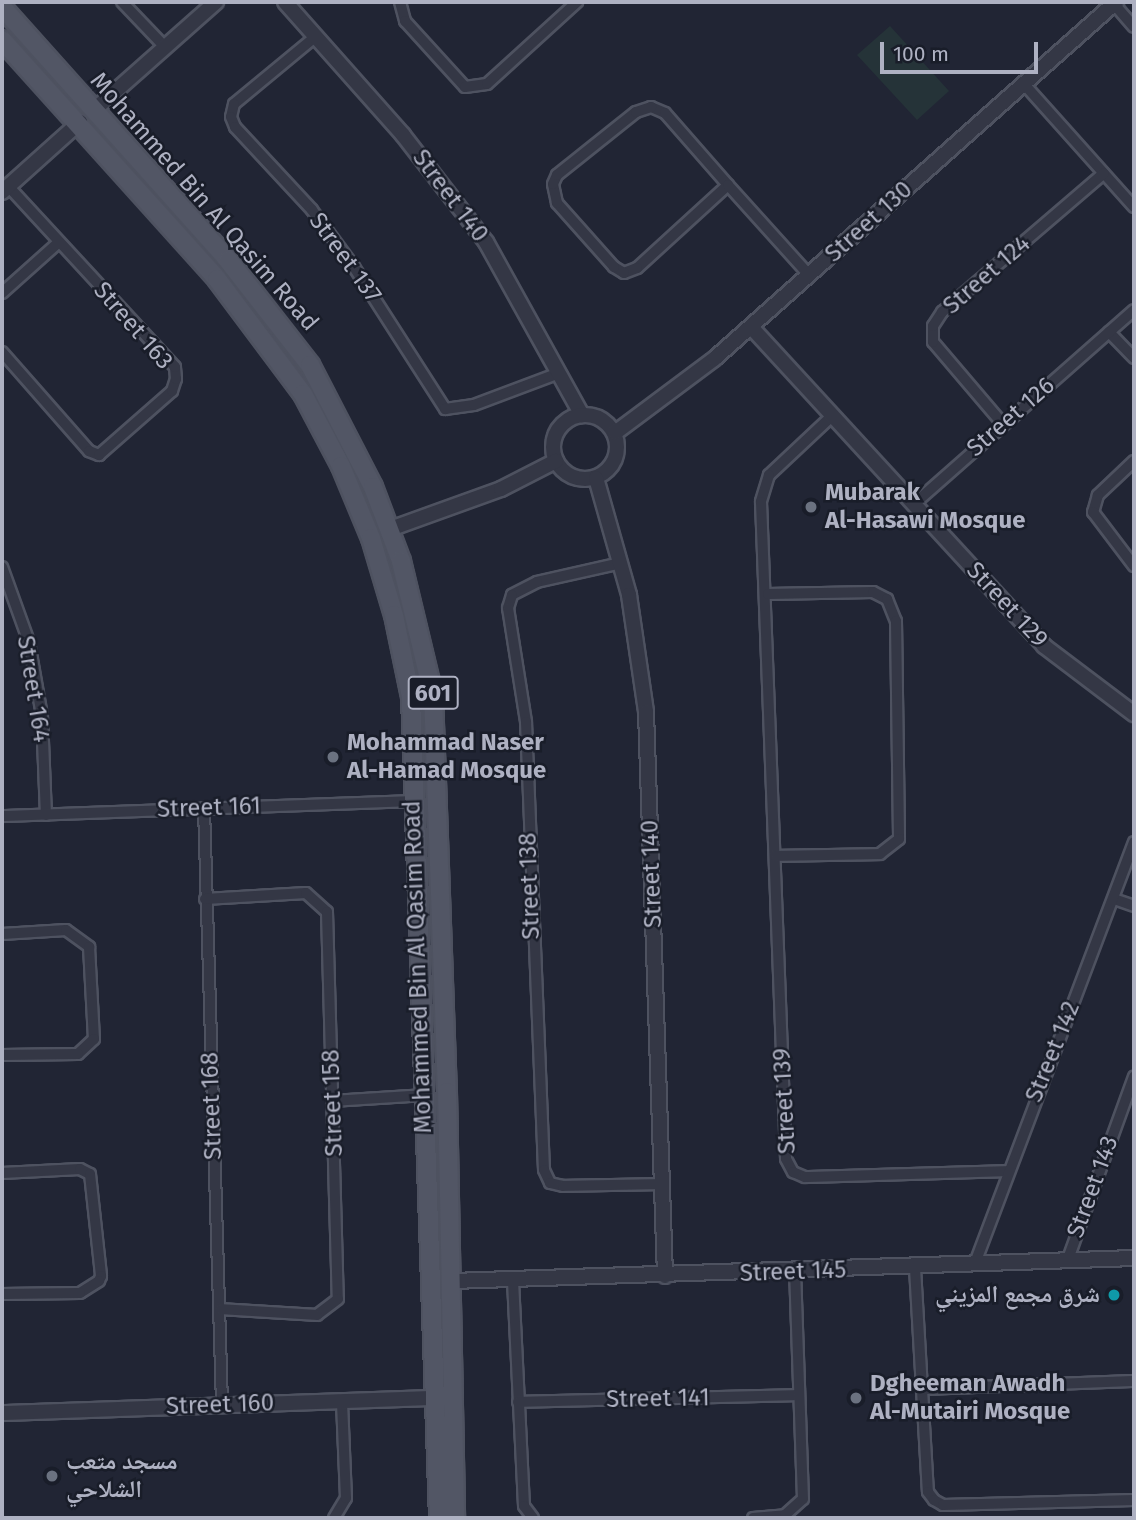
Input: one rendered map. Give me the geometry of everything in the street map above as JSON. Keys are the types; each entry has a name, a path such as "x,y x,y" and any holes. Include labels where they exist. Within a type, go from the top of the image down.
{"main road":[{"name":"Mohammed Bin Al Qasim Road","path":"2,7 228,260 310,365 342,421 390,529 433,694 452,1281 455,1518"},
{"name":"Mohammed Bin Al Qasim Road","path":"2,40 80,122 262,336 303,394 341,466 371,538 394,615 411,697 438,1398 439,1518"}],"street":[{"path":"122,2 165,47"},
{"path":"94,110 216,2"},
{"name":"Street 140","path":"285,2 403,135 486,242 582,415"},
{"path":"400,2 405,21 465,87 487,84 577,2"},
{"path":"1115,3 1134,27"},
{"name":"Street 130","path":"615,433 751,327 1115,3"},
{"name":"Street 137","path":"315,37 234,104 231,117 235,127 312,210 347,257 445,409 474,405 559,373"},
{"path":"1024,84 1134,207"},
{"path":"728,185 636,268 624,273 557,203 552,189 558,175 636,112 651,107 665,113 809,275"},
{"path":"5,189 80,122"},
{"name":"Street 124","path":"1002,422 933,342 933,326 942,312 1104,173"},
{"name":"Street 163","path":"2,352 89,451 99,455 172,391 175,367 5,189"},
{"path":"2,293 58,243"},
{"name":"Street 126","path":"914,504 1002,422 1134,310"},
{"name":"Street 129","path":"751,327 1044,646 1134,714"},
{"path":"1109,332 1134,358"},
{"path":"582,415 601,418 615,433 615,459 596,478 573,477 556,461 554,437 560,426 582,415"},
{"name":"Street 139","path":"833,415 769,475 762,487 788,1167 804,1177 1006,1171"},
{"path":"390,529 502,489 556,461"},
{"path":"1134,461 1098,495 1093,512 1134,566"},
{"name":"Street 140","path":"596,478 621,563 646,712 660,1081 659,1184 665,1276"},
{"name":"Street 138","path":"621,563 537,582 512,595 508,608 526,722 544,1170 550,1183 563,1186 659,1184"},
{"name":"Street 164","path":"2,567 29,642 42,716 46,815"},
{"path":"768,594 873,592 892,606 896,621 899,839 880,854 776,856"},
{"name":"Street 161","path":"2,816 416,801"},
{"name":"Street 168","path":"204,808 222,1404"},
{"name":"Street 142","path":"975,1263 1006,1171 1134,842"},
{"name":"Street 158","path":"205,899 306,893 327,912 338,1298 317,1315 220,1309"},
{"path":"1114,899 1134,906"},
{"path":"2,934 66,930 89,947 94,1040 78,1054 2,1055"},
{"name":"Street 143","path":"1068,1259 1134,1077"},
{"path":"333,1101 425,1095"},
{"path":"2,1173 80,1169 90,1174 101,1276 99,1282 80,1293 2,1294"},
{"name":"Street 145","path":"452,1281 915,1268 975,1263 1134,1258"},
{"path":"915,1268 928,1492 943,1505 1134,1500"},
{"path":"753,1518 792,1512 803,1499 794,1272"},
{"path":"513,1281 524,1506 533,1518"},
{"path":"923,1389 1134,1381"},
{"name":"Street 141","path":"518,1402 797,1395"},
{"name":"Street 160","path":"2,1413 438,1398"},
{"path":"334,1518 346,1498 342,1401"}],"shaded area":[{"path":"890,26 949,91 917,120 857,55"}],"place":[{"name":"Mubarak Al-Hasawi Mosque","path":"811,507"},
{"name":"Mohammad Naser Al-Hamad Mosque","path":"333,757"},
{"name":"شرق مجمع المزيني","path":"1114,1295"},
{"name":"Dgheeman Awadh Al-Mutairi Mosque","path":"856,1398"},
{"name":"مسجد متعب الشلاحي","path":"52,1476"}]}
